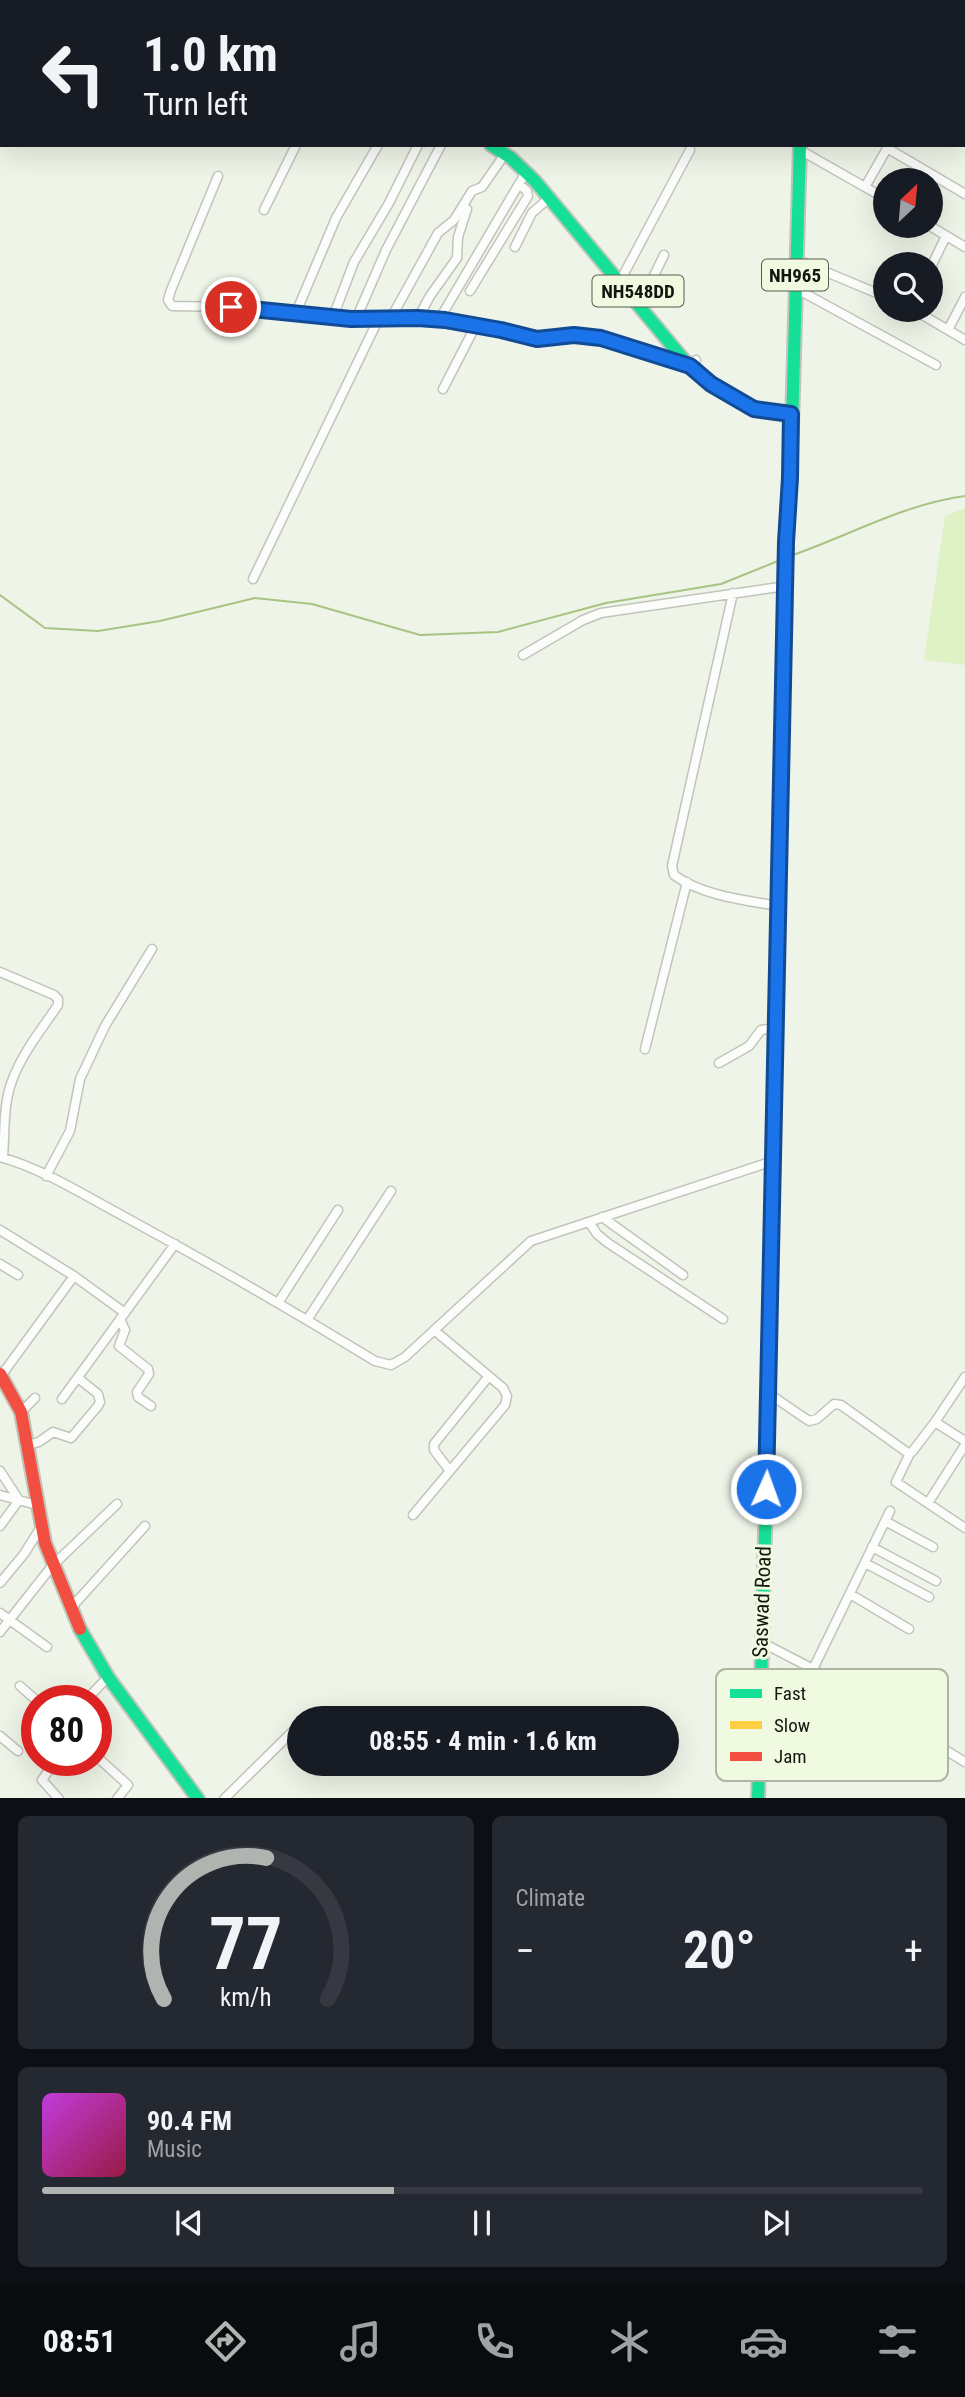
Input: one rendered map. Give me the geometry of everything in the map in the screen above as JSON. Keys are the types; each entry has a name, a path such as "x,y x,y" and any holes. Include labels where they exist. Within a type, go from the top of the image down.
{"main road":[{"name":"Saswad Road","path":"760,1669 786,542 799,147"},
{"name":"NH548DD","path":"506,150 571,220"},
{"name":"NH548DD","path":"506,150 524,161 711,384 754,409 792,409"},
{"name":"NH548DD","path":"621,279 643,298 693,363"},
{"path":"0,1375 21,1412 41,1527 52,1566 70,1609 108,1677 198,1798"}],"street":[{"path":"264,210 295,147"},
{"path":"295,315 334,222 377,147"},
{"path":"333,317 354,262 389,203 417,147"},
{"path":"356,319 386,250 440,147"},
{"path":"799,147 873,192"},
{"path":"865,187 887,147"},
{"path":"890,147 965,194"},
{"path":"418,318 457,258 458,237 468,204 487,181 506,150"},
{"path":"621,279 690,150"},
{"path":"439,320 526,172"},
{"path":"218,176 168,300 172,306 231,307 356,319 439,320 476,325 529,338 574,335 601,338 693,363"},
{"path":"470,291 528,195 519,184"},
{"path":"391,318 438,233 454,220 472,191 477,191"},
{"path":"515,247 532,213 549,198"},
{"path":"943,234 965,247"},
{"path":"938,252 946,236"},
{"path":"643,298 664,254"},
{"path":"795,259 873,292"},
{"path":"795,288 936,365"},
{"path":"948,330 965,297"},
{"path":"253,579 379,318"},
{"path":"934,322 965,340"},
{"path":"443,389 476,325"},
{"path":"523,655 583,620 601,613 786,586"},
{"path":"733,593 672,866 674,875 687,883 737,899 778,906"},
{"path":"645,1049 687,883"},
{"path":"46,1176 70,1131 80,1079 105,1026 152,949"},
{"path":"0,972 58,999 58,1005 19,1065 12,1082 1,1157 46,1176 175,1244 375,1361 391,1365 405,1357 531,1241 773,1161"},
{"path":"719,1063 749,1046 761,1030 776,1028"},
{"path":"307,1320 391,1191"},
{"path":"278,1303 338,1209"},
{"path":"602,1217 683,1275"},
{"path":"589,1222 597,1234 608,1243 723,1319"},
{"path":"0,1230 74,1276 122,1316 125,1329 119,1346 148,1369 149,1374 137,1392 138,1397 151,1406"},
{"path":"62,1399 175,1244"},
{"path":"0,1265 18,1275"},
{"path":"0,1375 74,1276"},
{"path":"414,1515 505,1405 507,1396 503,1388 434,1330"},
{"path":"450,1471 434,1450 434,1444 489,1376"},
{"path":"965,1377 910,1453 896,1482 965,1528"},
{"path":"25,1446 39,1442 53,1432 71,1438 97,1406 100,1402 98,1394 78,1378"},
{"path":"768,1393 809,1421 817,1419 834,1404 841,1405 903,1451 910,1453"},
{"path":"21,1412 35,1398"},
{"path":"928,1503 964,1440 935,1422"},
{"path":"0,1471 19,1500"},
{"path":"0,1494 37,1505"},
{"path":"0,1526 19,1500"},
{"path":"0,1632 52,1566 117,1504"},
{"path":"761,1642 813,1669 890,1511"},
{"path":"885,1521 933,1547"},
{"path":"70,1609 145,1526"},
{"path":"0,1583 24,1554 41,1527"},
{"path":"873,1547 936,1581"},
{"path":"865,1563 929,1597"},
{"path":"849,1594 909,1629"},
{"path":"0,1613 47,1647"},
{"path":"100,1685 108,1677"},
{"path":"0,1736 18,1751"},
{"path":"224,1798 287,1737"},
{"path":"948,1752 965,1762"},
{"path":"112,1770 128,1785 117,1798"},
{"path":"45,1776 42,1780 59,1798"}],"green space":[{"path":"965,508 965,665 924,660 945,516"}],"waterway":[{"path":"793,555 899,513 965,496"},
{"path":"0,595 45,628 98,631 160,621 255,598 312,604 420,635 498,632 606,603 721,584 778,561"}],"traffic: fast":[{"path":"494,147 511,158 535,181 689,366 711,384 754,409 791,414"},
{"path":"792,425 800,147"},
{"path":"761,1669 769,1380"},
{"path":"80,1629 108,1677 197,1798"},
{"path":"758,1781 758,1798"}],"traffic: slow":[{"path":"769,1380 781,770"}],"traffic: jam":[{"path":"781,770 786,542 792,425"},
{"path":"0,1374 21,1412 45,1543 80,1629"}],"route":[{"path":"231,307 351,319 445,320 537,339 574,335 601,338 690,366 711,384 754,409 791,414 766,1489"}]}
